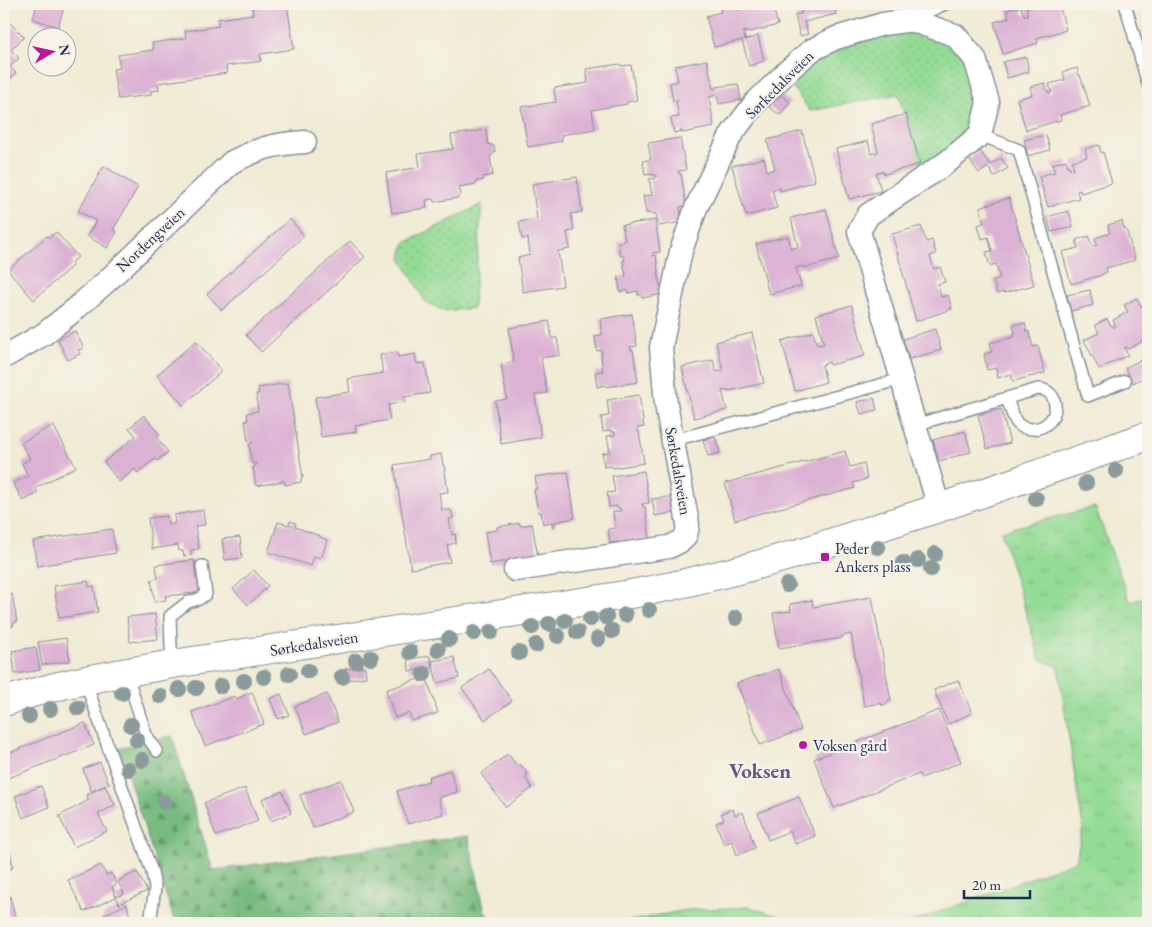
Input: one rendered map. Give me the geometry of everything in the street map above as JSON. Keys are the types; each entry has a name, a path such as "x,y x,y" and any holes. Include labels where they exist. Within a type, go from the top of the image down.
{"main road":[{"name":"Sørkedalsveien","path":"4,702 85,680 126,672 568,604 672,586 796,554 939,508 1148,436"}],"street":[{"name":"Sørkedalsveien","path":"515,570 669,547 680,542 688,534 674,440 666,404 662,347 681,250 696,208 731,135 756,103 791,68 812,50 836,38 883,24 913,21 955,35 975,59 988,102 980,136"},
{"path":"939,508 859,231 868,215 946,163 980,136"},
{"name":"Nordengveien","path":"4,356 44,334 73,311 232,162 269,146 305,142"}],"lane":[{"path":"913,21 918,16 945,4"},
{"path":"1125,4 1148,84"},
{"path":"980,136 1020,150 1088,396 1125,381"},
{"path":"674,440 902,379"},
{"path":"915,425 1007,398"},
{"path":"173,664 170,616 188,602 200,599 206,594 202,566"},
{"path":"126,672 146,735 157,751"},
{"path":"85,680 152,872 155,888 150,923"}],"green space":[{"path":"916,31 948,40 968,62 979,102 971,132 921,168 898,94 810,111 788,81 819,55 888,33"},
{"path":"482,204 473,308 444,311 425,301 401,258 405,243"},
{"path":"1095,507 1130,602 1148,596 1148,923 910,923 1076,861 1083,827 1058,667 1040,659 1001,531"},
{"path":"172,736 213,870 468,836 485,912 496,923 175,923 119,748"},
{"path":"749,907 800,923 619,923 687,910"}],"building":[{"path":"37,4 65,4 58,27 33,19"},
{"path":"287,4 294,49 260,54 261,61 226,66 227,73 158,83 159,90 151,91 151,95 118,99 113,69 120,68 118,55 153,50 152,43 186,38 185,31 219,26 218,19 253,14 252,7"},
{"path":"719,4 734,4 737,10 740,9 739,4 772,4 778,25 746,33 746,31 743,32 745,40 758,36 764,61 749,66 742,40 714,47 706,16 721,12"},
{"path":"799,4 849,4 837,8 836,5 834,6 836,14 804,22 808,34 800,36 795,15 802,13"},
{"path":"1039,4 1059,4 1066,30 1037,38 1038,43 1003,54 994,22 1009,18 1007,10 1021,6 1025,16 1028,15 1026,8"},
{"path":"9,22 24,37 11,50 19,58 10,67 16,73 9,80 11,82 6,86 9,88 4,93 4,23 6,25"},
{"path":"1026,57 1029,72 1007,78 1003,62"},
{"path":"707,60 713,89 738,84 741,100 719,104 717,95 709,97 714,127 674,133 671,118 679,117 676,101 678,100 673,101 670,83 678,81 675,66"},
{"path":"620,64 621,66 631,65 637,100 627,102 627,104 592,110 595,129 561,135 562,141 528,147 521,107 556,102 554,88 588,83 586,69"},
{"path":"1077,68 1090,106 1060,115 1061,120 1026,130 1017,99 1032,95 1030,87 1044,83 1046,91 1052,92 1049,84 1065,80 1063,72"},
{"path":"779,94 790,102 780,115 769,107"},
{"path":"906,114 920,164 884,174 883,171 876,173 881,191 849,199 836,149 868,141 871,154 878,152 871,124"},
{"path":"486,130 488,144 494,146 495,149 495,152 490,157 493,175 483,177 484,180 476,181 476,184 459,187 461,194 458,198 434,202 434,199 426,200 427,208 392,213 386,173 420,167 418,154 453,149 451,135"},
{"path":"802,131 815,181 780,191 780,188 772,190 777,208 746,216 732,166 764,158 767,171 775,169 767,140"},
{"path":"1046,135 1050,150 1028,156 1024,140"},
{"path":"680,138 686,170 678,171 681,174 686,206 680,207 682,222 659,226 656,214 646,213 643,196 652,195 649,179 656,178 656,175 645,175 643,161 651,159 648,143"},
{"path":"1099,145 1101,153 1103,152 1112,183 1081,193 1080,190 1077,191 1079,198 1048,207 1039,176 1055,172 1052,164 1066,160 1068,167 1071,170 1074,169 1072,161 1087,157 1085,149"},
{"path":"980,151 990,165 1001,158 1008,168 994,177 988,167 979,173 969,159"},
{"path":"104,166 138,187 113,230 117,232 107,248 87,236 96,221 78,211"},
{"path":"577,177 582,212 571,214 574,231 567,232 570,249 558,251 563,286 523,292 518,258 530,255 528,238 522,239 519,222 537,219 532,184"},
{"path":"1009,198 1034,285 997,294 993,280 1000,278 996,264 990,266 986,252 992,251 988,237 982,239 978,225 984,223 980,207"},
{"path":"826,209 839,259 804,268 803,266 796,268 801,286 769,294 756,244 788,236 791,249 798,247 791,218"},
{"path":"1069,211 1073,227 1051,232 1047,217"},
{"path":"290,219 304,236 222,310 207,294"},
{"path":"655,220 660,252 653,253 653,256 656,255 660,286 662,286 663,294 642,298 641,295 638,295 638,291 628,293 628,290 620,292 618,277 626,276 623,261 625,260 624,256 620,256 618,242 625,241 622,225"},
{"path":"1122,221 1135,260 1106,268 1107,272 1102,275 1071,284 1062,252 1078,248 1076,240 1089,236 1091,244 1097,245 1095,238 1110,233 1108,225"},
{"path":"921,226 926,242 932,240 936,254 930,256 934,269 940,267 945,282 938,284 941,297 948,295 952,309 916,321 892,234"},
{"path":"56,232 78,257 71,263 73,265 34,300 8,270 47,236 49,238"},
{"path":"350,241 365,257 261,352 246,335"},
{"path":"1090,290 1093,305 1071,311 1067,295"},
{"path":"1137,298 1148,317 1148,338 1128,349 1127,347 1124,348 1128,355 1099,369 1084,340 1099,333 1095,325 1107,319 1114,328 1116,326 1113,320 1128,312 1124,305"},
{"path":"852,305 865,356 830,365 829,362 822,365 826,382 795,391 782,341 813,332 817,345 824,344 816,315"},
{"path":"632,314 637,346 630,347 633,350 638,382 597,387 595,372 603,371 601,350 597,351 595,336 602,335 600,319"},
{"path":"549,321 552,338 557,338 560,355 541,358 547,393 535,395 541,437 501,444 495,401 507,399 501,364 514,362 509,328"},
{"path":"1025,323 1033,347 1038,346 1045,373 1013,381 1011,374 998,378 996,368 987,370 984,354 992,352 990,343 1014,337 1013,325"},
{"path":"935,329 941,350 909,359 903,339"},
{"path":"75,331 84,348 78,350 80,354 68,360 58,340"},
{"path":"752,333 764,383 722,391 727,410 694,418 682,367 713,360 716,372 723,370 716,342"},
{"path":"196,341 222,371 183,405 157,375"},
{"path":"397,352 398,357 415,354 417,364 425,363 430,393 404,397 405,402 388,405 390,420 355,426 356,432 321,437 315,397 350,392 348,379 383,373 380,355"},
{"path":"1148,356 1148,375 1133,383 1125,368"},
{"path":"288,383 303,478 301,478 301,482 285,485 284,481 256,486 253,467 256,466 256,463 252,464 249,444 252,443 252,440 248,441 245,421 248,420 247,413 258,411 256,394 259,394 258,388"},
{"path":"639,395 644,427 637,428 637,431 639,431 644,463 613,468 612,466 604,467 602,453 610,452 607,436 615,435 615,432 611,430 603,432 601,417 609,416 607,400"},
{"path":"874,398 877,410 861,414 857,402"},
{"path":"1001,409 1010,443 987,449 978,415"},
{"path":"144,415 160,435 156,437 168,452 137,473 135,469 119,482 104,462 136,436 129,428"},
{"path":"53,425 76,467 35,488 38,493 23,501 13,483 28,476 22,463 30,459 21,443"},
{"path":"965,431 971,452 939,461 933,440"},
{"path":"715,437 720,453 708,456 703,440"},
{"path":"845,451 850,467 864,463 867,479 853,483 855,488 735,520 725,483"},
{"path":"441,454 448,492 439,493 442,510 451,510 453,518 449,519 452,535 455,534 456,543 447,545 450,562 411,569 394,465 430,459 430,456"},
{"path":"644,471 649,503 642,504 645,507 650,539 618,544 618,542 610,543 608,529 615,528 613,512 621,511 617,506 609,507 607,493 615,492 612,476"},
{"path":"568,472 575,518 555,522 555,526 552,527 552,522 543,524 541,512 538,512 534,490 537,489 535,477"},
{"path":"674,496 677,512 655,516 652,499"},
{"path":"203,510 205,525 195,526 199,549 191,550 192,555 184,556 183,551 179,551 178,545 152,549 148,518 167,516 168,525 175,523 174,515"},
{"path":"290,521 296,523 295,527 327,540 322,556 320,558 314,556 311,566 268,552 278,522 289,525"},
{"path":"520,523 520,526 532,524 538,556 490,564 485,532 497,530 497,527"},
{"path":"112,529 116,553 37,566 33,541"},
{"path":"240,537 242,558 225,560 222,539"},
{"path":"194,560 196,579 201,578 203,592 165,596 166,600 155,602 151,580 158,578 156,565"},
{"path":"254,570 268,586 248,605 233,589"},
{"path":"88,581 89,587 94,586 98,612 59,618 54,586"},
{"path":"12,594 17,622 13,623 14,626 6,627 4,624 4,595"},
{"path":"872,597 891,701 887,702 887,704 881,705 881,703 864,706 851,634 842,636 842,638 779,648 773,613 791,611 790,604 812,600 813,607"},
{"path":"155,614 158,639 130,642 127,617"},
{"path":"66,638 70,661 42,665 38,642"},
{"path":"36,647 40,670 15,674 12,651"},
{"path":"430,656 432,668 409,671 408,659"},
{"path":"454,657 459,678 437,683 432,661"},
{"path":"365,667 366,677 346,680 345,669"},
{"path":"489,669 512,701 485,720 462,688"},
{"path":"779,669 801,730 760,745 737,683"},
{"path":"418,679 420,682 427,679 438,713 412,721 409,713 395,718 386,690"},
{"path":"958,680 972,713 948,724 934,690"},
{"path":"252,692 264,724 205,746 192,712 235,696 237,699"},
{"path":"281,694 289,715 278,719 270,699"},
{"path":"327,694 338,722 306,734 295,706"},
{"path":"939,710 961,762 921,778 919,774 834,808 814,759"},
{"path":"85,723 94,745 8,778 7,774 4,776 4,755"},
{"path":"508,754 517,766 520,764 528,775 525,777 532,788 506,807 481,774"},
{"path":"100,762 109,784 91,791 83,769"},
{"path":"450,770 457,792 438,798 443,814 408,824 397,791 429,781 428,777"},
{"path":"341,780 354,812 313,828 300,795"},
{"path":"41,786 49,807 23,818 15,796"},
{"path":"105,786 115,805 98,814 107,831 74,847 59,816 89,800 86,795"},
{"path":"245,788 258,821 216,836 204,803"},
{"path":"282,791 291,813 271,821 262,799"},
{"path":"799,797 815,836 795,844 790,831 768,840 758,813"},
{"path":"733,809 735,815 743,812 755,848 737,855 732,841 724,844 716,823 724,820 721,813"},
{"path":"10,853 13,868 4,870 4,855"},
{"path":"101,865 106,875 111,873 117,884 112,887 116,897 84,912 68,880"},
{"path":"137,872 147,891 119,904 116,897 124,894 118,881"},
{"path":"10,895 16,923 4,923 4,896"},
{"path":"127,904 130,918 105,923 103,915"}],"place":[{"name":"Peder Ankers plass","path":"825,557"},
{"name":"Voksen gård","path":"803,745"}],"district":[{"name":"Voksen","path":"760,771"}]}
